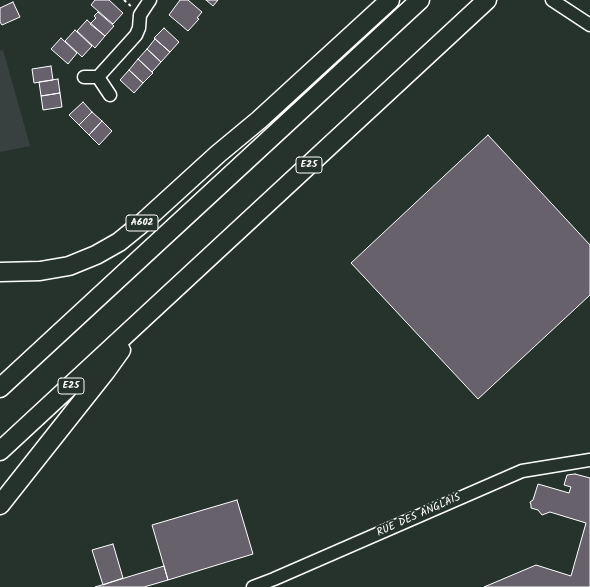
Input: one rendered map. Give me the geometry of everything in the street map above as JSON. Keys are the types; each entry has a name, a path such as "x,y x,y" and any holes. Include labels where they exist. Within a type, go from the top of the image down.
{"highway":[{"name":"A602","path":"0,272 40,271 69,266 96,255 119,242 140,225 218,154 259,120 390,0"},
{"path":"0,388 420,0"},
{"name":"E25","path":"0,451 482,4"},
{"name":"A602","path":"190,211 259,120"},
{"path":"0,505 106,371 141,321"}],"street":[{"path":"84,77 98,77 136,35 139,28 140,15 150,0"},
{"path":"552,0 590,25"},
{"path":"98,77 110,95"},
{"name":"RUE DES ANGLAIS","path":"253,587 522,471 590,460"}],"shaded area":[{"path":"3,50 30,146 0,152 0,51"}],"building":[{"path":"95,0 109,0 123,13 113,24 91,5"},
{"path":"180,0 188,0 202,12 197,18 199,19 188,31 169,15"},
{"path":"206,0 218,0 213,6"},
{"path":"13,2 20,17 2,25 0,22 0,8"},
{"path":"98,12 114,26 105,36 90,24 96,18 94,16"},
{"path":"87,20 105,36 95,48 77,31"},
{"path":"164,28 179,42 170,52 154,38"},
{"path":"75,30 92,46 82,57 65,41"},
{"path":"61,38 77,53 68,64 51,49"},
{"path":"155,39 170,52 161,62 147,49"},
{"path":"147,49 161,62 152,72 138,59"},
{"path":"138,59 153,73 143,83 129,70"},
{"path":"51,66 53,80 34,83 32,69"},
{"path":"129,70 143,83 134,93 120,80"},
{"path":"58,79 60,93 41,96 39,82"},
{"path":"60,93 62,107 43,110 41,96"},
{"path":"83,102 92,112 79,125 69,115"},
{"path":"92,112 102,121 89,135 79,125"},
{"path":"102,121 112,131 99,145 89,135"},
{"path":"488,135 590,245 590,295 478,399 351,263"},
{"path":"575,474 590,478 590,587 484,587 536,565 571,576 586,523 550,512 542,515 538,510 531,508 530,502 533,500 538,484 569,493 571,487 564,485 567,475"},
{"path":"237,500 253,554 168,580 152,525"},
{"path":"113,544 123,578 103,585 92,550"},
{"path":"164,566 168,580 144,587 95,587"}]}
